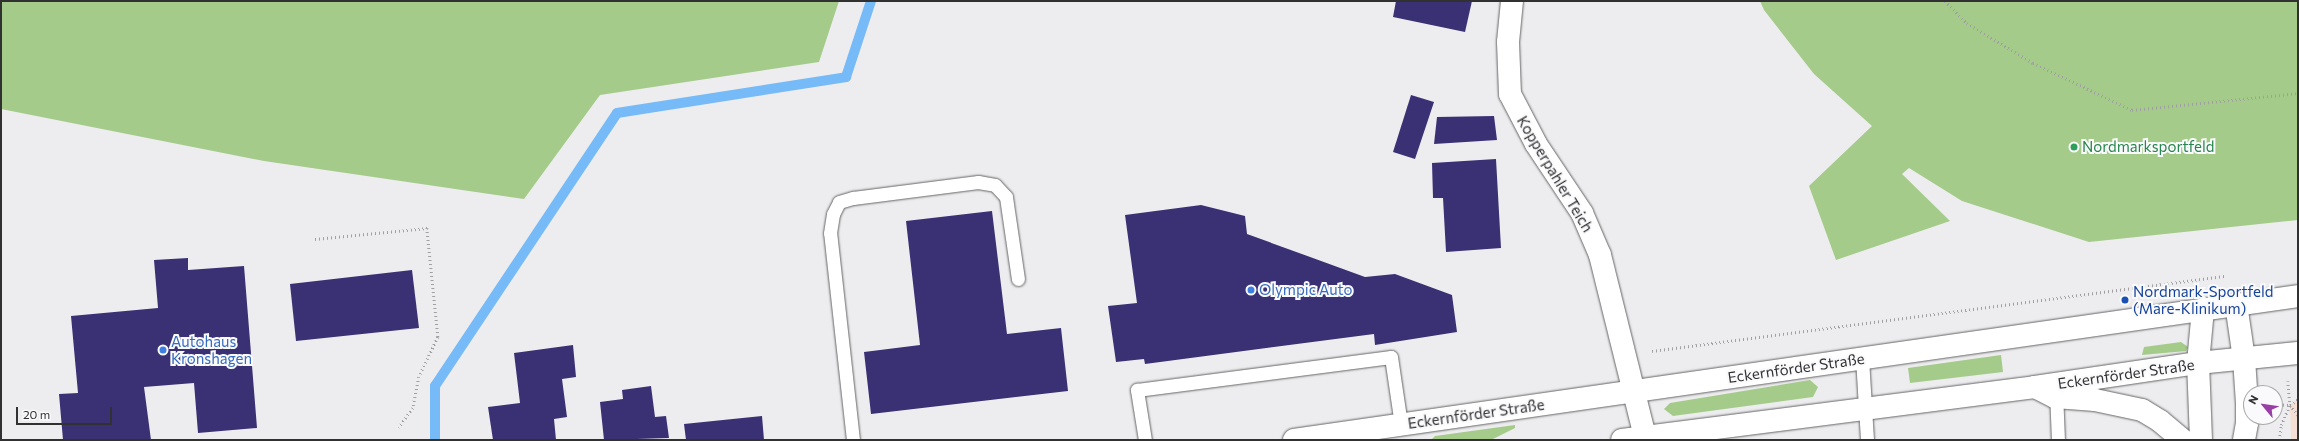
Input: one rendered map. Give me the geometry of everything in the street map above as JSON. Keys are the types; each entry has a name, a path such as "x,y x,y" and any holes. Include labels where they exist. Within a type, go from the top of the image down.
{"main road":[{"name":"Kopperpahler Teich","path":"1512,1 1508,42 1510,94 1526,128 1574,200 1600,255 1645,437"},
{"name":"Eckernförder Straße","path":"1294,440 1635,392 2204,308 2298,296"},
{"path":"2236,304 2244,359 2247,423 2244,440"},
{"path":"2201,440 2198,363 2204,308"},
{"name":"Eckernförder Straße","path":"1622,440 1865,409 2049,389 2198,363 2298,353"},
{"path":"2049,389 2142,410 2160,421 2183,440"}],"lane":[{"path":"853,440 830,232 832,214 839,202 852,198 978,182 995,185 1006,197 1018,279"},
{"path":"1145,440 1137,390 1391,357 1402,425"},
{"path":"1862,358 1867,440"},
{"path":"2049,389 2058,440"}],"path":[{"path":"1945,1 1967,23 2033,63 2132,110 2298,93"},
{"path":"315,239 427,228 438,338 419,377 413,408 399,427"},
{"path":"1625,355 2232,275"},
{"path":"2279,440 2280,425 2290,405 2298,399"},
{"path":"2283,405 2290,405 2298,415"}],"shaded area":[{"path":"2298,399 2298,440 2291,440 2290,405"}],"green space":[{"path":"1,1 839,1 819,62 600,95 524,199 264,161 1,109"},
{"name":"Nordmarksportfeld","path":"1760,1 2298,1 2298,220 2089,242 1962,201 1909,168 1902,174 1950,221 1836,260 1809,186 1872,126 1814,74 1764,10"},
{"path":"2181,342 2188,347 2186,351 2142,355 2144,347"},
{"path":"2001,355 2003,372 1910,383 1908,368"},
{"path":"1810,380 1818,387 1813,397 1673,416 1664,409 1670,403"},
{"path":"1515,425 1515,428 1491,440 1431,440 1435,436"}],"building":[{"path":"1396,1 1472,1 1465,32 1393,17"},
{"path":"1411,95 1434,102 1415,159 1393,152"},
{"path":"1494,116 1497,140 1434,144 1437,117"},
{"path":"1496,159 1501,248 1446,252 1443,198 1433,198 1432,163"},
{"name":"Olympic Auto","path":"1201,205 1245,216 1247,234 1365,277 1395,274 1452,295 1457,332 1375,345 1374,334 1145,364 1144,359 1116,362 1108,306 1137,303 1125,215"},
{"path":"992,211 1007,334 1061,328 1068,391 871,414 864,352 920,345 906,221"},
{"name":"Autohaus Kronshagen","path":"188,258 188,270 244,266 257,428 198,433 194,383 144,387 151,440 63,440 59,394 78,393 71,316 158,308 154,260"},
{"path":"412,270 419,328 296,341 290,284"},
{"path":"573,345 576,377 562,379 567,417 554,419 556,440 493,440 488,407 520,403 514,353"},
{"path":"651,386 655,417 666,416 669,438 604,440 600,402 623,399 622,390"},
{"path":"762,416 764,440 686,440 684,424"}],"waterway":[{"path":"435,440 435,386 617,113 846,77 871,1"}],"place":[{"name":"Nordmarksportfeld","path":"2074,147"},
{"name":"Olympic Auto","path":"1251,290"},
{"name":"Nordmark-Sportfeld (Mare-Klinikum)","path":"2125,300"},
{"name":"Autohaus Kronshagen","path":"163,350"}]}
